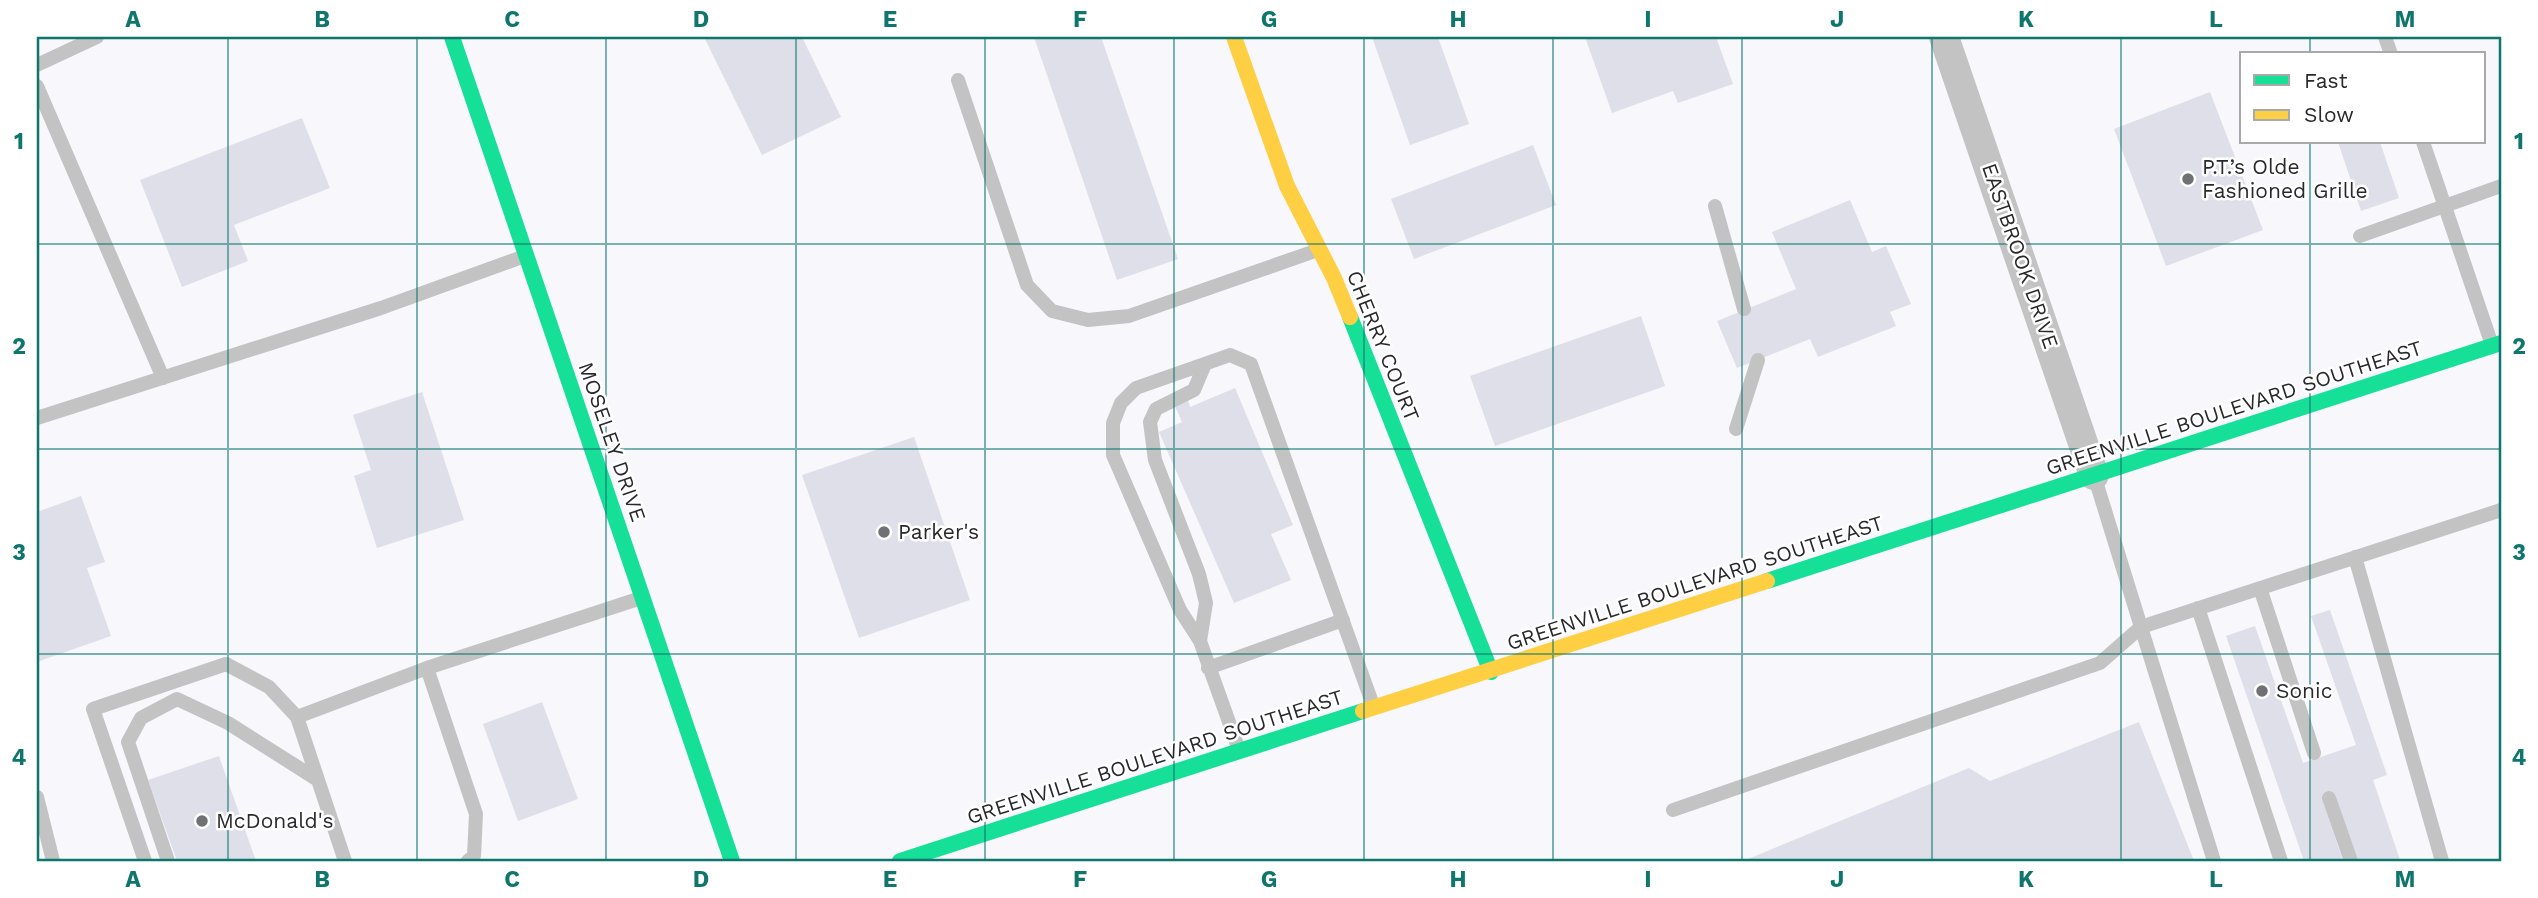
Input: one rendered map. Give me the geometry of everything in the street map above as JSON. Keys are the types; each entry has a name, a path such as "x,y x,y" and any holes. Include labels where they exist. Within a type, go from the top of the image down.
{"main road":[{"name":"MOSELEY DRIVE","path":"452,37 732,861"},
{"name":"CHERRY COURT","path":"1234,37 1287,186 1334,278 1491,672"},
{"name":"GREENVILLE BOULEVARD SOUTHEAST","path":"900,861 1239,750 1491,672 2497,344"}],"street":[{"name":"EASTBROOK DRIVE","path":"1944,37 2094,475"}],"lane":[{"path":"37,65 97,37"},
{"path":"958,80 1027,285 1052,311 1088,320 1129,316 1320,249"},
{"path":"37,86 163,378"},
{"path":"2424,144 2497,344"},
{"path":"2360,236 2501,186"},
{"path":"1715,206 1744,309"},
{"path":"37,418 381,307 526,256"},
{"path":"1239,750 1200,641 1180,610 1113,455 1113,423 1121,403 1136,388 1230,355 1251,364 1375,709"},
{"path":"1736,429 1758,360"},
{"path":"1200,641 1206,603 1199,574 1155,460 1150,422 1156,409 1194,390 1205,364"},
{"path":"2094,475 2214,861"},
{"path":"1673,810 2100,663 2141,627 2501,510"},
{"path":"2355,557 2442,861"},
{"path":"2260,588 2314,753"},
{"path":"297,717 426,668 642,597"},
{"path":"2198,608 2281,861"},
{"path":"1208,668 1343,620"},
{"path":"145,861 93,709 226,664 269,687 297,717 345,861"},
{"path":"426,668 476,814 474,856 468,861"},
{"path":"169,861 128,742 141,718 177,699 228,723 318,780"},
{"path":"37,797 53,861"},
{"path":"2329,798 2351,861"}],"building":[{"path":"704,37 802,37 841,117 762,155"},
{"path":"1034,37 1101,37 1178,259 1117,280"},
{"path":"1372,37 1438,37 1469,124 1410,145"},
{"path":"1585,37 1716,37 1733,84 1678,103 1673,91 1612,113"},
{"name":"P.T.’s Olde Fashioned Grille","path":"2210,92 2263,230 2166,266 2114,129"},
{"path":"302,118 330,188 234,225 248,261 182,287 140,180"},
{"path":"2339,144 2381,144 2399,198 2361,211"},
{"path":"1533,145 1556,205 1414,259 1391,199"},
{"path":"1850,200 1872,252 1886,246 1911,304 1890,312 1896,326 1818,357 1810,339 1737,368 1717,321 1796,289 1772,232"},
{"path":"1641,316 1665,386 1495,446 1470,376"},
{"path":"1235,388 1293,525 1271,534 1291,580 1234,603 1159,432 1182,422 1175,406 1188,400 1190,407"},
{"path":"422,392 464,520 377,548 354,476 371,470 353,415"},
{"name":"Parker's","path":"914,437 970,600 859,638 802,475"},
{"path":"81,496 105,562 87,568 111,636 37,662 37,512"},
{"name":"Sonic","path":"2330,610 2387,775 2373,780 2400,860 2356,861 2333,794 2322,798 2343,861 2304,861 2226,636 2255,626 2303,763 2356,745 2311,616"},
{"path":"542,702 578,799 518,821 483,724"},
{"path":"2139,722 2194,861 1743,861 1969,768 1990,781"},
{"name":"McDonald's","path":"219,756 256,861 177,861 148,780"}],"traffic: fast":[{"path":"452,37 732,861"},
{"path":"1350,317 1491,672"},
{"path":"1767,581 2501,343"},
{"path":"900,861 1363,711"}],"traffic: slow":[{"path":"1234,37 1287,186 1334,278 1350,317"},
{"path":"1363,711 1767,581"}],"place":[{"name":"P.T.’s Olde Fashioned Grille","path":"2188,179"},
{"name":"Parker's","path":"884,532"},
{"name":"Sonic","path":"2262,691"},
{"name":"McDonald's","path":"202,821"}]}
